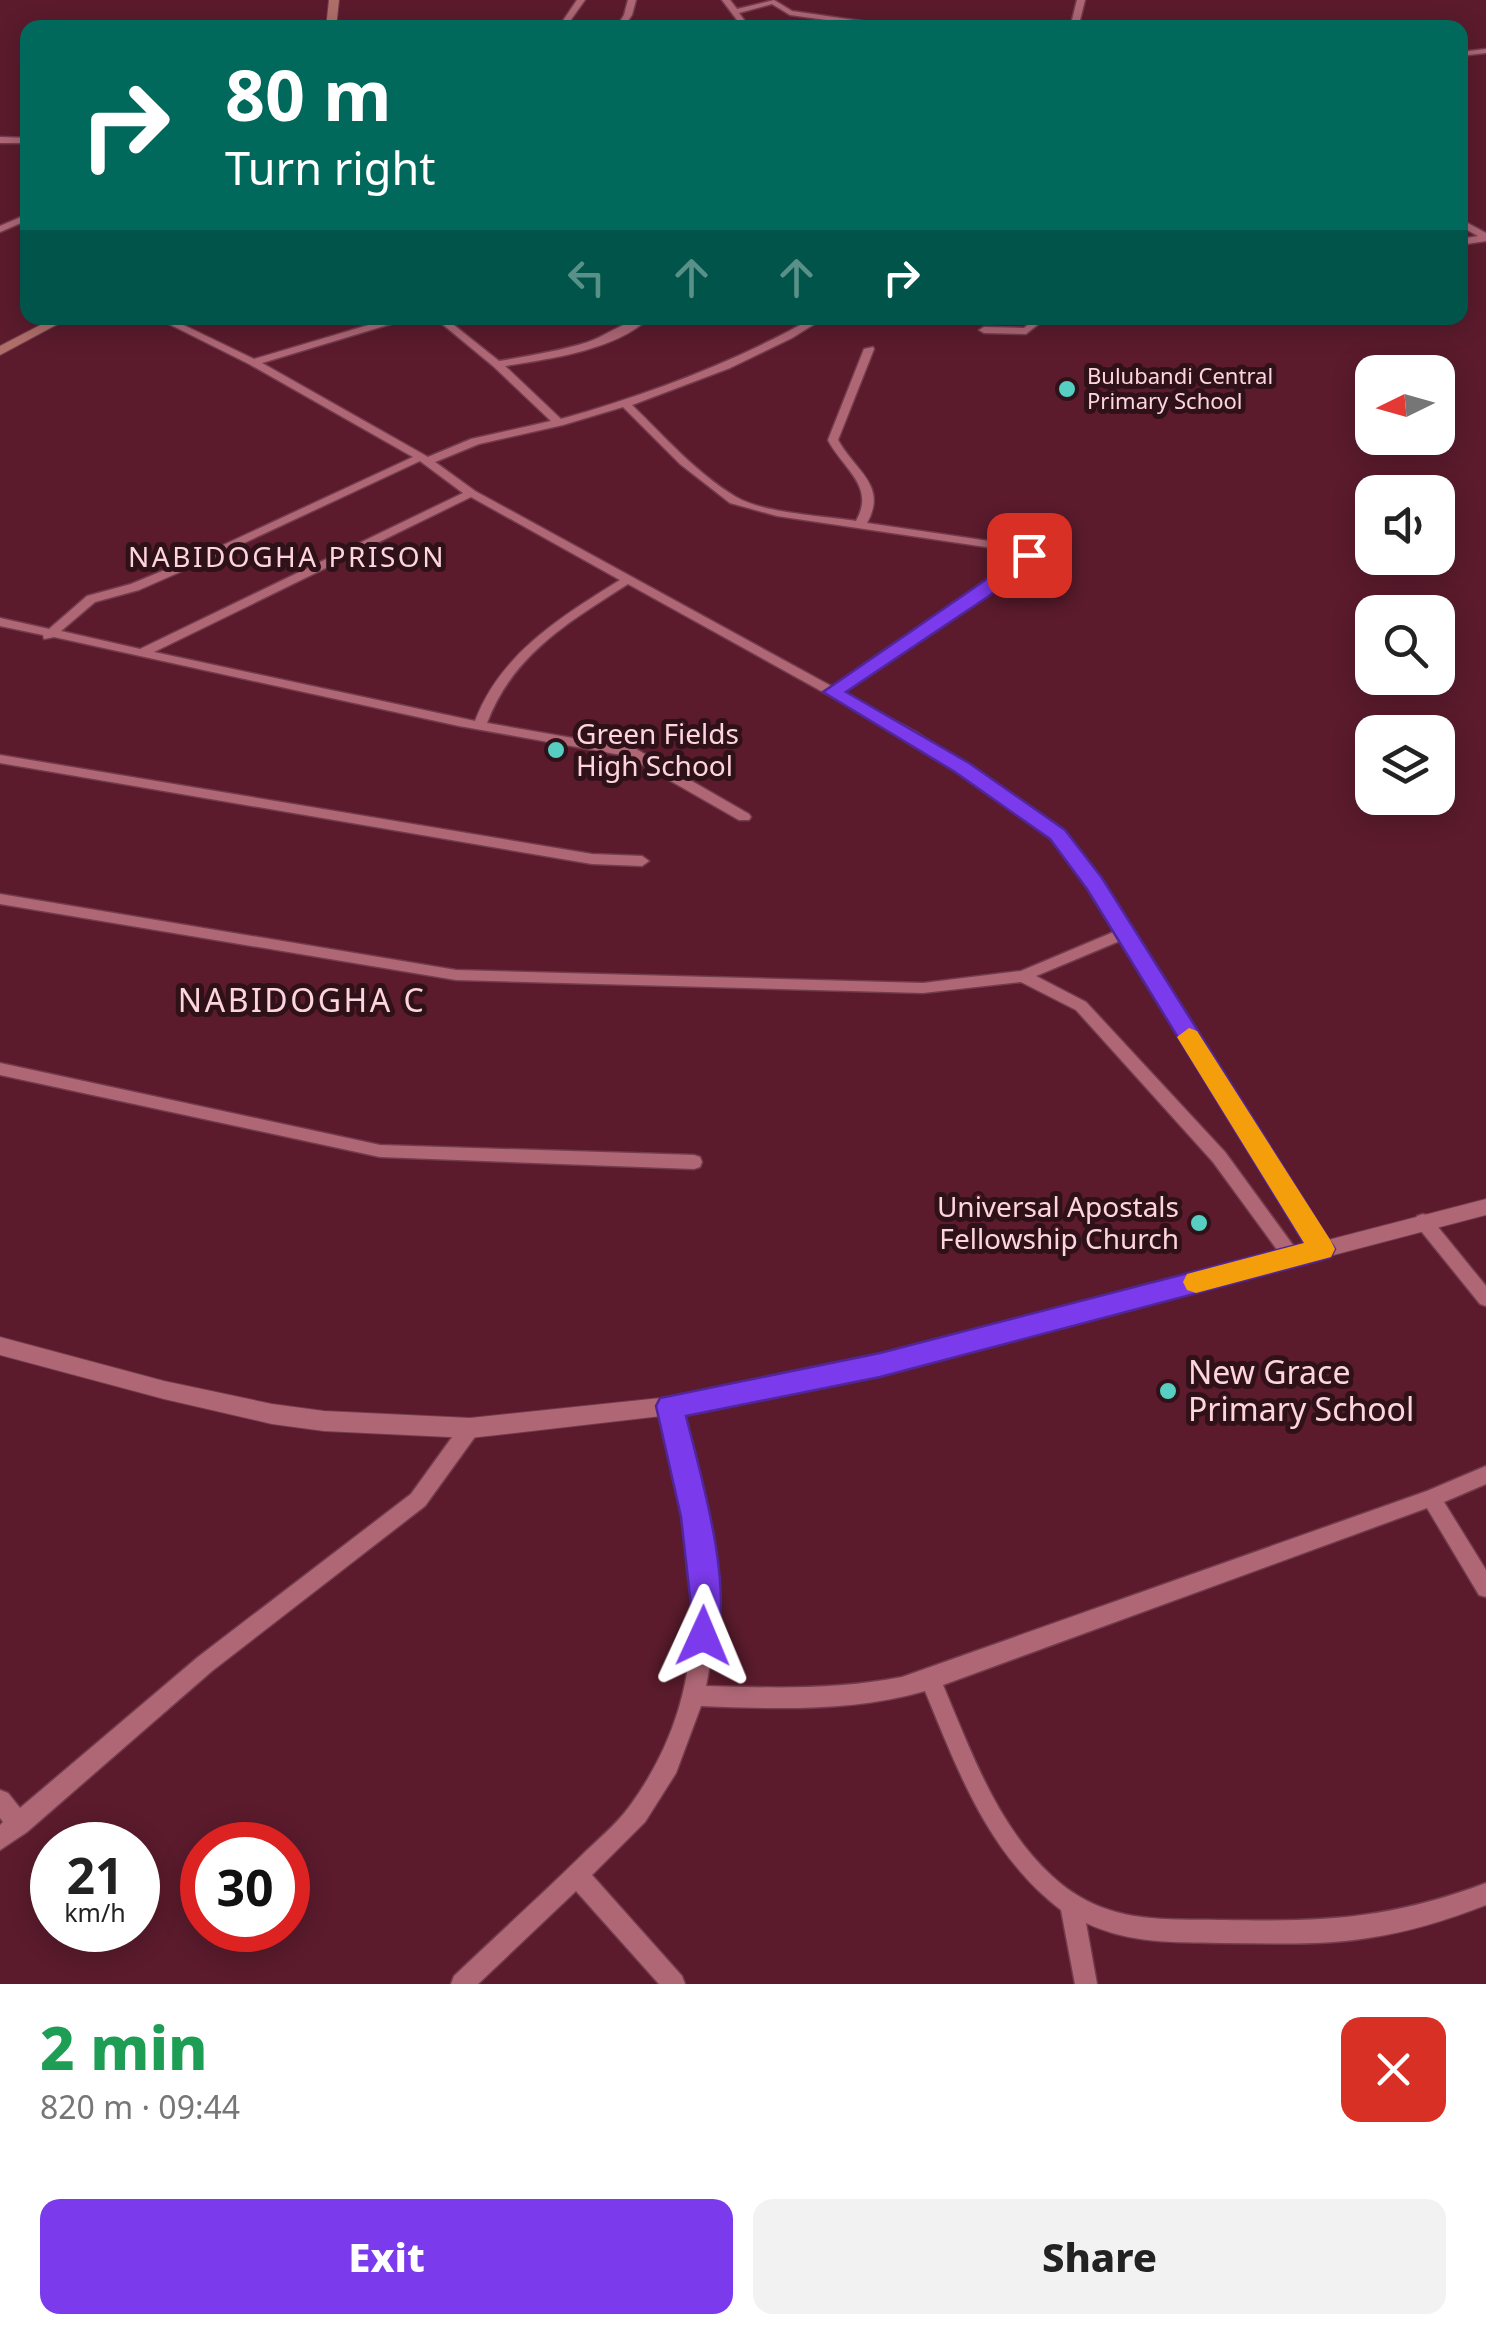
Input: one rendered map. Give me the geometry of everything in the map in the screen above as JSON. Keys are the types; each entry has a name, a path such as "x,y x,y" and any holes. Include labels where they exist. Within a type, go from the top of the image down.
{"main road":[{"path":"0,351 50,325"}],"street":[{"path":"726,0 740,20"},
{"path":"734,12 773,2 790,13 844,20"},
{"path":"176,325 253,362 424,460 471,493 832,692 972,774 1058,834 1094,884 1322,1249"},
{"path":"253,362 377,325"},
{"path":"449,325 498,364 558,423"},
{"path":"498,364 563,353 634,325"},
{"path":"48,636 92,600 135,587 424,460 463,446 626,405 730,365 805,325"},
{"path":"984,330 1026,331 1033,325"},
{"path":"861,523 870,505 870,492 865,480 837,451 833,440 870,349"},
{"path":"626,405 684,462 734,500 777,513 1016,548 1029,555 982,592 832,692"},
{"path":"139,654 471,493"},
{"path":"480,724 486,698 524,655 572,616 627,580"},
{"path":"0,622 48,636 630,752 744,816"},
{"path":"0,759 592,859 642,861"},
{"path":"0,899 456,975 923,988 1023,976 1123,934"},
{"path":"1023,976 1081,1006 1220,1156 1292,1257"},
{"path":"0,1069 380,1151 694,1162"},
{"path":"0,1346 272,1414 470,1428 670,1406 880,1365 1486,1207"},
{"path":"1424,1221 1486,1299"},
{"path":"462,1984 576,1876 645,1802 673,1760 697,1696 706,1606 696,1517 670,1406"},
{"path":"0,1839 205,1664 418,1500 470,1428"},
{"path":"697,1696 861,1696 898,1690 1431,1498 1486,1474"},
{"path":"1431,1498 1486,1588"},
{"path":"930,1679 993,1821 1040,1878 1071,1904 1110,1923 1144,1930 1322,1935 1392,1925 1486,1894"},
{"path":"0,1801 19,1824"},
{"path":"576,1876 674,1984"},
{"path":"1071,1904 1086,1984"}],"slow traffic":[{"path":"1189,1037 1322,1249 1196,1282"}],"place":[{"name":"Bulubandi Central Primary School","path":"1067,389"},
{"name":"Green Fields High School","path":"556,750"},
{"name":"Universal Apostals Fellowship Church","path":"1199,1223"},
{"name":"New Grace Primary School","path":"1168,1391"}],"district":[{"name":"NABIDOGHA PRISON","path":"287,557"},
{"name":"NABIDOGHA C","path":"302,1001"}],"route":[{"path":"703,1636 706,1606 696,1517 670,1406 880,1365 1322,1249 1094,884 1058,834 962,767 832,692 982,592 1029,555"}]}
